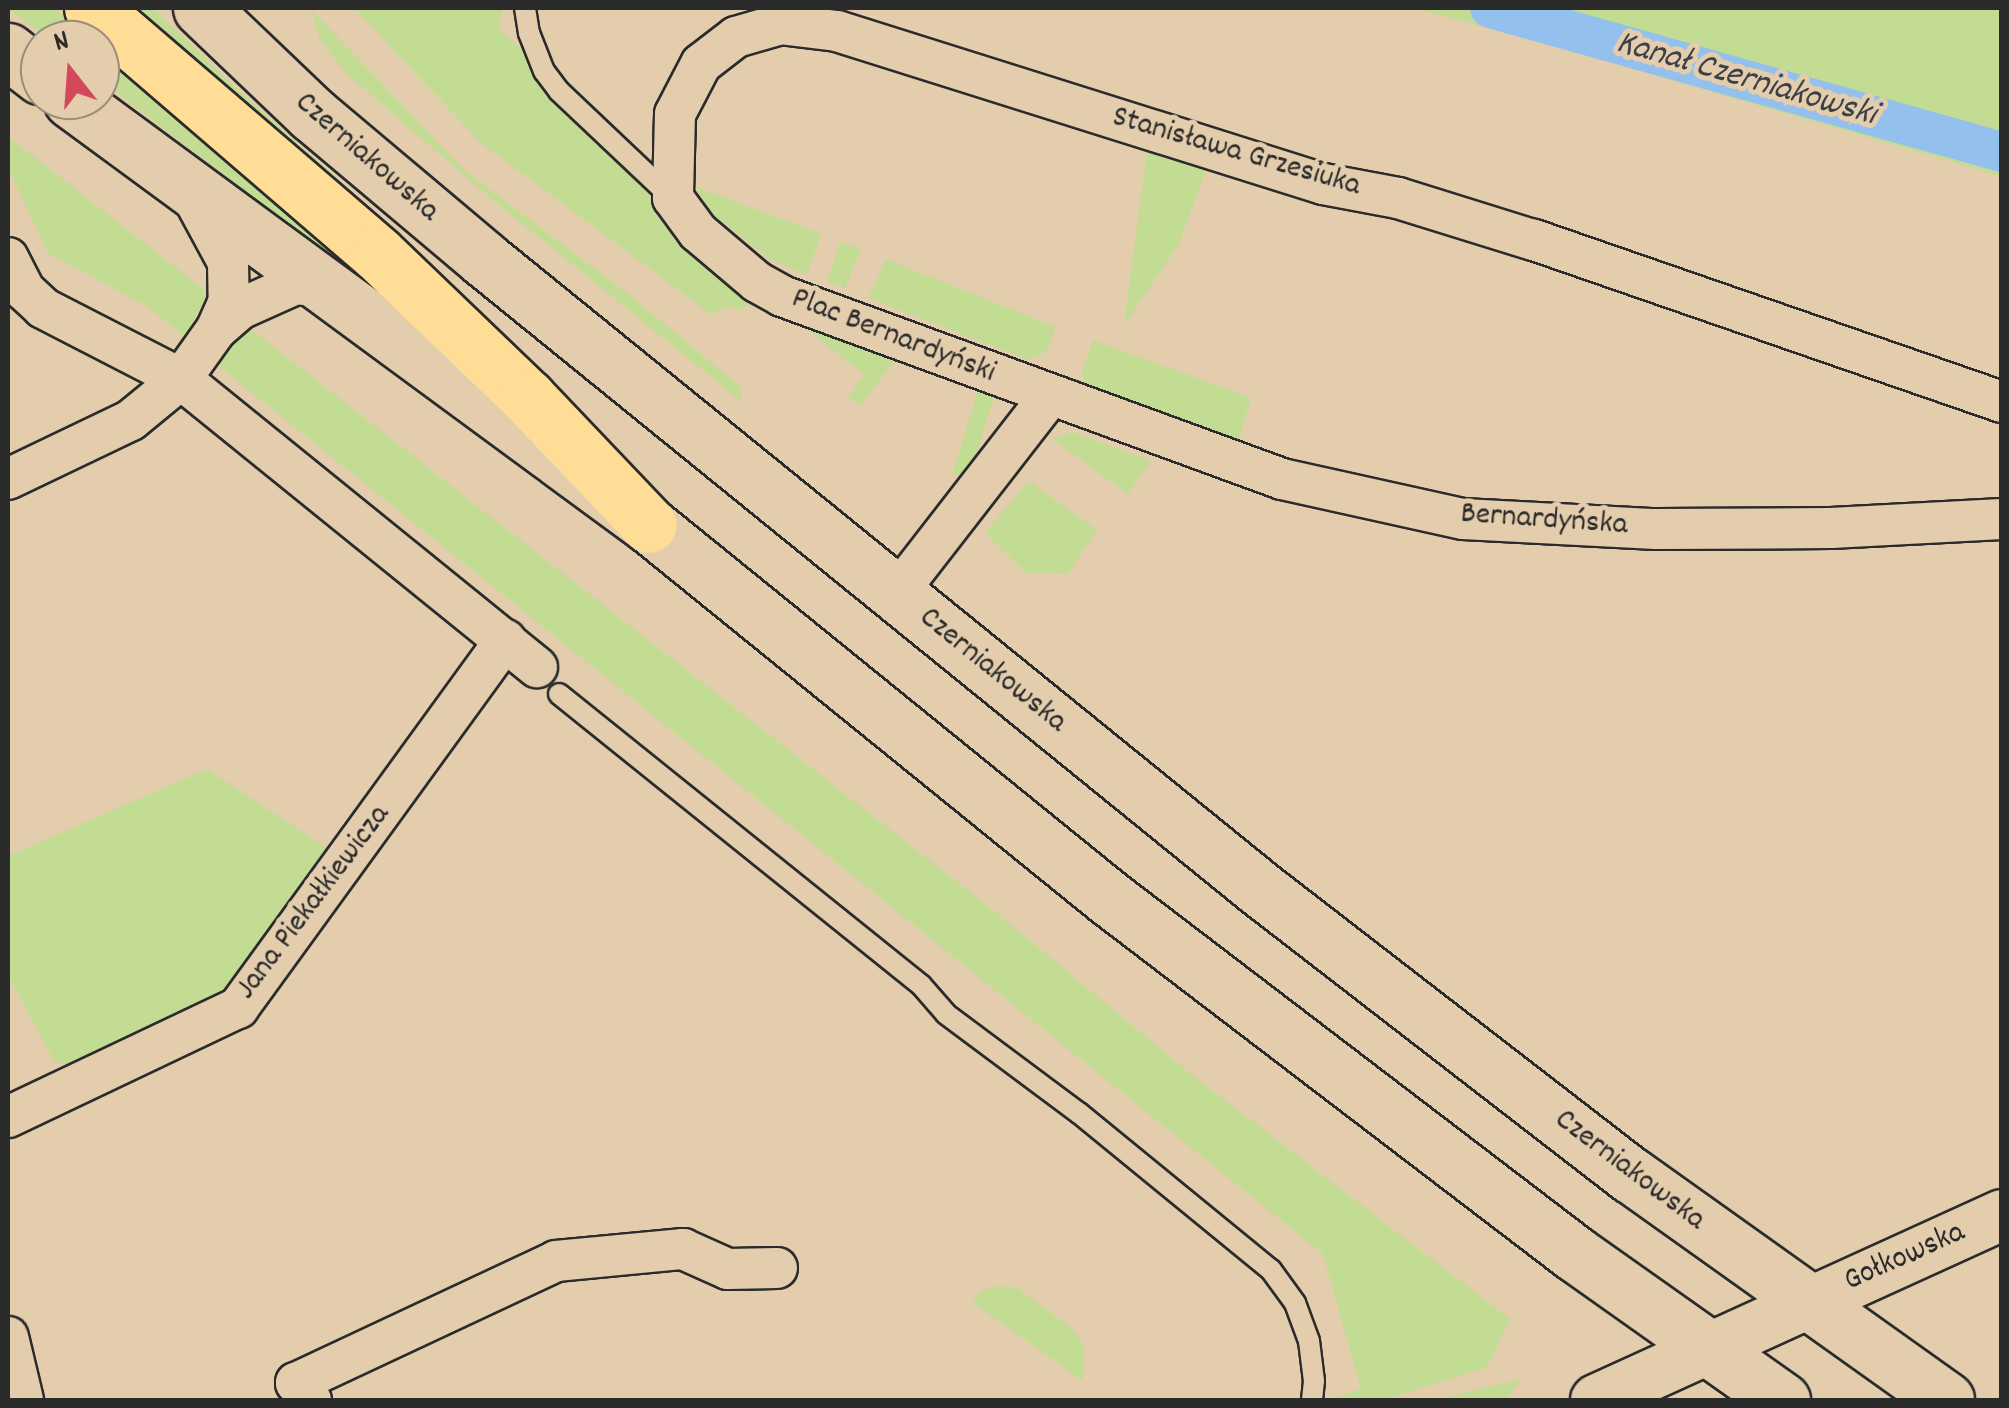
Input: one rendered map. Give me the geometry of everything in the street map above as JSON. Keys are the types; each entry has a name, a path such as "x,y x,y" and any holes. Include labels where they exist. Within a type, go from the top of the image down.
{"main road":[{"path":"92,8 378,254 528,398 649,524"},
{"name":"Czerniakowska","path":"201,8 324,125 1259,888 1632,1175 1946,1400"},
{"path":"97,120 649,524 1109,898 1563,1244 1782,1400"}],"street":[{"name":"Stanisława Grzesiuka","path":"673,198 675,114 701,64 736,37 781,24 809,25 1323,184 1398,198 1533,240 2002,402"},
{"path":"8,478 131,420 181,379 216,330 230,300 228,262 220,240 187,188"},
{"name":"Plac Bernardyński","path":"673,198 690,225 782,296 1101,414"},
{"path":"8,258 24,290 43,308 181,379 505,640 548,681"},
{"path":"216,330 240,309 273,291 296,284 327,287"},
{"path":"897,593 1050,396"},
{"name":"Bernardyńska","path":"1101,414 1282,479 1463,518 1656,529 1831,528 2002,519"},
{"name":"Jana Piekałkiewicza","path":"8,1117 238,1008 505,640"},
{"name":"Gołkowska","path":"1596,1400 2002,1215"},
{"path":"311,1400 296,1383 556,1261 684,1249 728,1269 776,1268"},
{"path":"8,1337 23,1400"}],"lane":[{"path":"525,8 528,33 544,71 558,91 673,198"},
{"path":"548,681 921,984 946,1014 1271,1270 1295,1303 1309,1341 1312,1400"}],"green space":[{"path":"8,8 55,8 69,20 23,20"},
{"path":"128,8 153,8 394,229 384,240"},
{"path":"354,8 503,8 498,28 520,48 555,103 644,182 657,218 755,295 743,310 728,307 712,315 481,143"},
{"path":"1414,8 2001,8 2001,176 1526,38"},
{"path":"311,9 464,170 631,296 739,386 742,402 483,192 346,73 320,40"},
{"path":"120,65 279,205 349,271 120,95"},
{"path":"8,136 208,293 185,337 148,307 48,253 8,168"},
{"path":"1147,151 1206,170 1178,246 1124,325"},
{"path":"695,186 821,234 807,275 768,258 709,211"},
{"path":"840,242 861,249 845,288 827,282"},
{"path":"886,259 1056,327 1046,352 1029,360 868,298"},
{"path":"809,320 900,354 860,406 848,397 864,375 804,327"},
{"path":"247,326 988,906 1196,1078 1510,1319 1487,1367 1384,1400 1327,1400 1361,1389 1323,1254 216,364"},
{"path":"1093,340 1251,398 1238,441 1085,384 1082,373"},
{"path":"980,384 996,389 969,479 953,474"},
{"path":"1072,432 1151,461 1128,494 1052,439"},
{"path":"1029,481 1097,530 1068,574 1026,573 985,533"},
{"path":"207,769 333,852 239,985 77,1067 55,1062 8,976 8,856"},
{"path":"998,1286 1018,1288 1073,1329 1084,1346 1083,1381 972,1302 981,1291"},
{"path":"1521,1379 1507,1400 1439,1400 1454,1395"}],"waterway":[{"name":"Kanał Czerniakowski","path":"1490,8 2002,152"}]}
